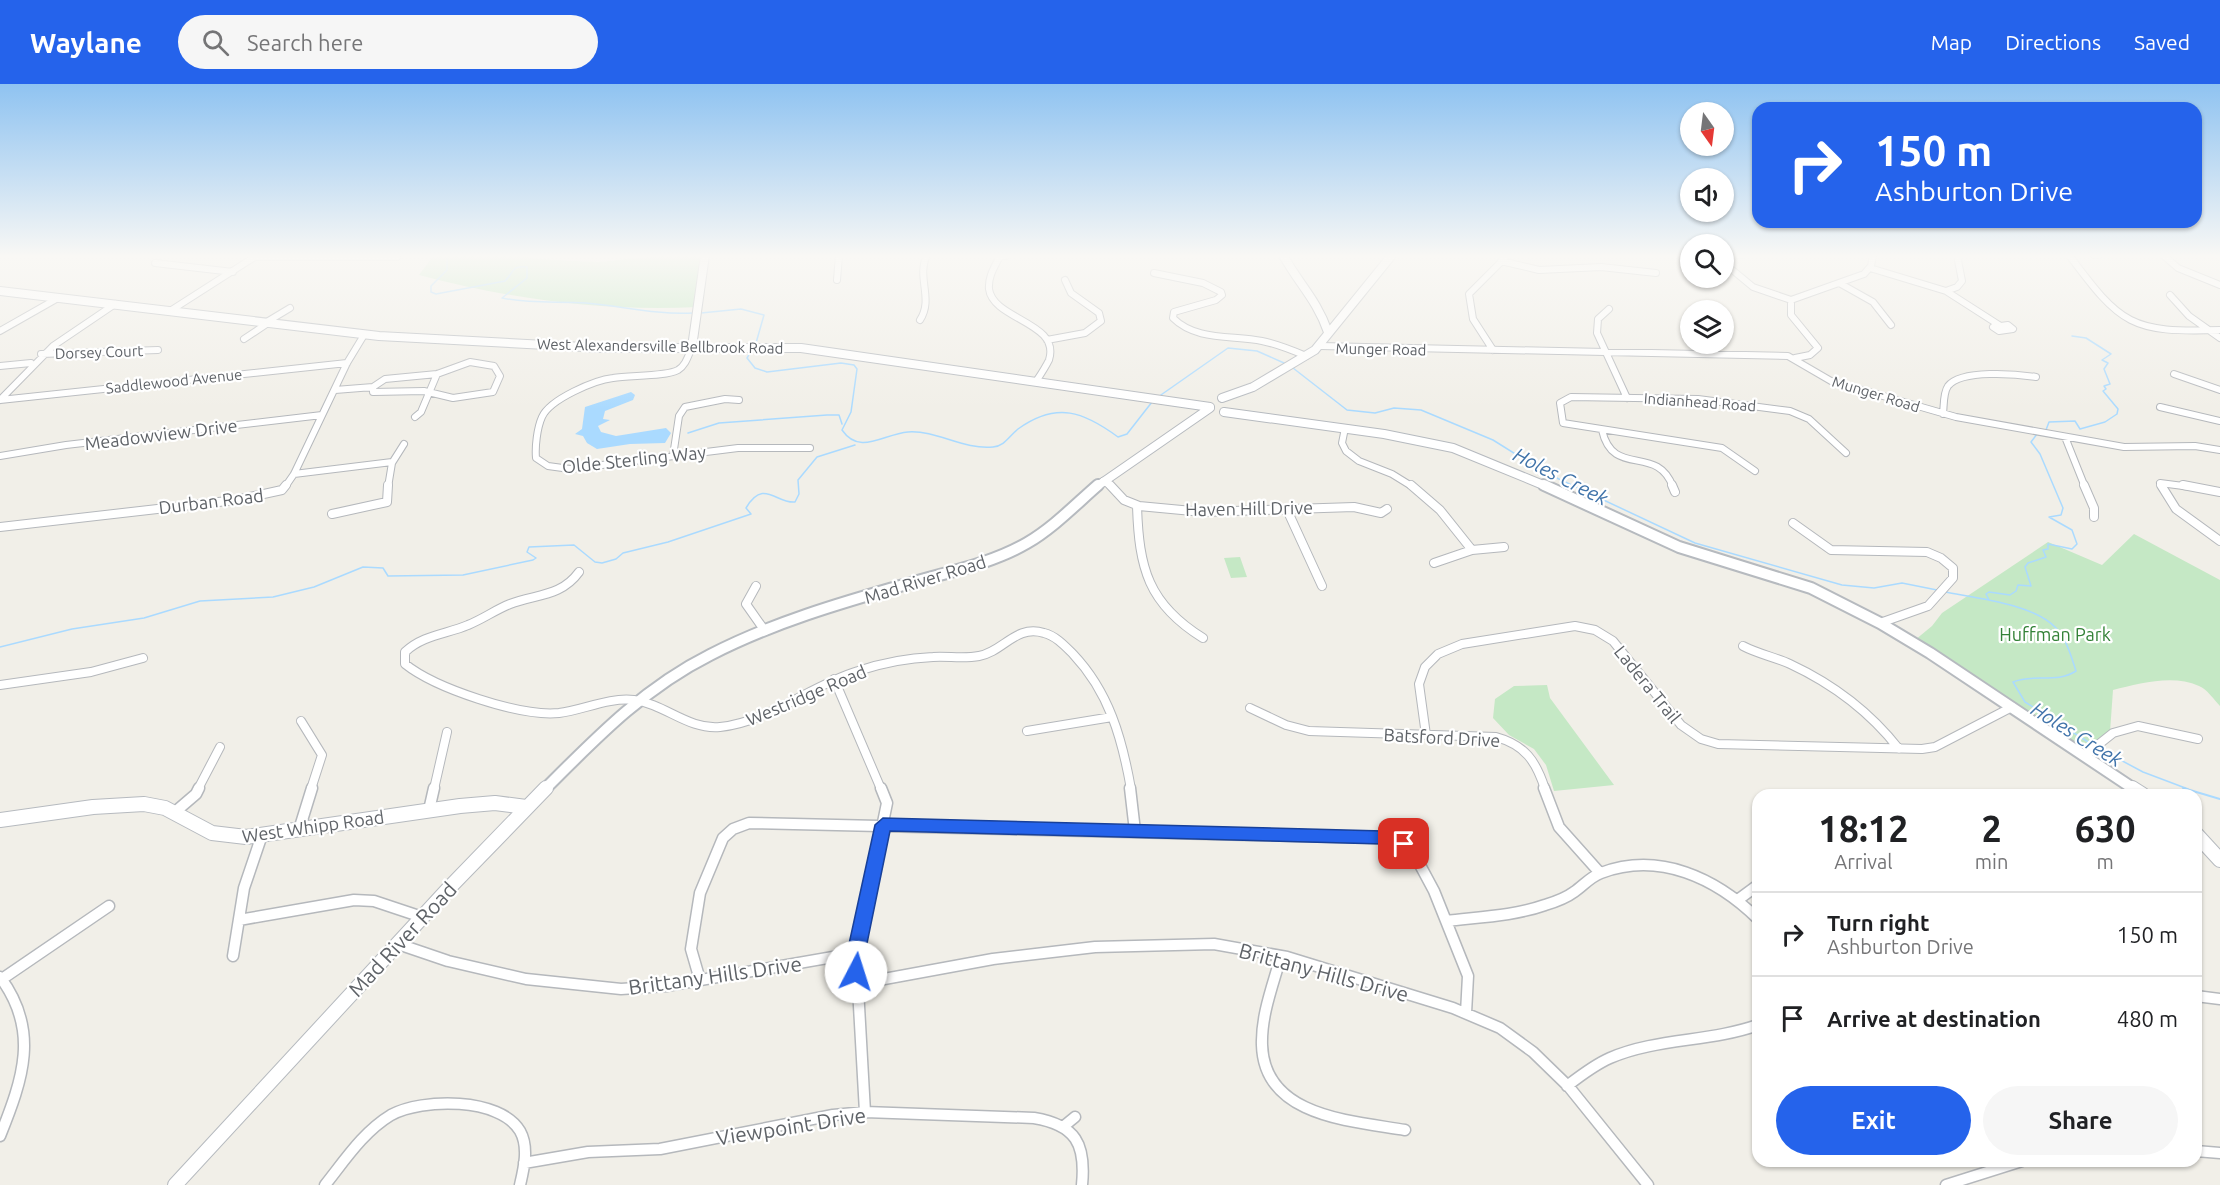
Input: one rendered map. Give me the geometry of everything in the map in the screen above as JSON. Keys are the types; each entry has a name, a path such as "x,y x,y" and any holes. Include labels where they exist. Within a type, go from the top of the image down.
{"main road":[{"name":"West Alexandersville Bellbrook Road","path":"134,306 364,335 565,346 766,347 812,350 1141,395 1435,443 1466,452 1577,499 1679,547 1802,585 1880,622 2088,753 2136,789"},
{"path":"692,347 698,306"},
{"path":"1319,306 1328,332"},
{"path":"1222,398 1253,387 1320,346 1328,332 1349,306"},
{"path":"1215,408 1234,404 1253,387"},
{"name":"West Alexandersville Bellbrook Road","path":"1215,408 1222,398 1256,414"},
{"name":"Mad River Road","path":"180,1184 422,917 526,807 638,700 681,670 765,631 810,614 1004,555 1029,542 1103,481 1215,408"},
{"name":"West Whipp Road","path":"0,820 125,804 154,805 175,812 212,833 233,837 299,830 429,810 488,804 526,807"},
{"path":"2202,840 2220,860"}],"street":[{"path":"0,331 43,306"},
{"path":"0,400 40,354 68,332 111,306"},
{"path":"170,311 177,306"},
{"path":"920,320 925,314 926,306"},
{"path":"1000,306 1047,340 1085,333 1101,321 1099,313 1090,306"},
{"path":"1194,306 1174,312 1173,318 1179,325 1202,333 1273,344 1306,356"},
{"path":"1470,306 1471,318 1486,335 1493,350"},
{"path":"1790,306 1789,311 1793,320 1816,342 1818,348 1810,355 1795,358"},
{"path":"1876,306 1891,326"},
{"path":"1970,306 2000,325"},
{"path":"2110,306 2125,317 2163,329 2220,330"},
{"path":"2180,306 2189,316 2220,338"},
{"path":"244,339 290,308"},
{"path":"1609,309 1598,319 1596,328 1604,352 1627,398"},
{"name":"Durban Road","path":"0,527 236,500 279,492 288,485 294,474 364,335"},
{"path":"1037,380 1050,355 1047,340"},
{"name":"Munger Road","path":"1320,346 1329,348 1680,354"},
{"name":"Olde Sterling Way","path":"692,347 685,364 676,371 597,381 552,406 541,419 534,450 536,458 543,464 561,469 756,447 810,448"},
{"name":"Dorsey Court","path":"40,354 158,350"},
{"name":"Munger Road","path":"1704,354 1795,358 1832,381 1943,414 2066,437 2124,447 2195,446 2220,450"},
{"path":"335,390 373,387 388,378 437,374 458,365 477,362 494,366 500,376 495,391 484,396 453,398 429,392 381,395 373,392 373,387"},
{"path":"0,366 32,363"},
{"name":"Saddlewood Avenue","path":"0,400 348,363"},
{"path":"415,417 421,412 437,374"},
{"path":"2174,374 2220,390"},
{"path":"1943,414 1946,389 1954,380 1979,376 2036,377"},
{"name":"Indianhead Road","path":"1602,430 1563,423 1560,403 1564,399 1698,399 1790,411 1809,419 1846,453"},
{"path":"673,456 681,410 701,402 739,400"},
{"path":"2160,407 2220,421"},
{"name":"Meadowview Drive","path":"0,456 66,445 322,415"},
{"path":"1345,428 1342,442 1350,455 1395,476 1427,495 1439,506 1472,549"},
{"path":"1675,492 1671,476 1661,467 1621,457 1608,450 1603,443 1602,430 1722,448 1755,471"},
{"path":"2066,437 2083,472 2088,496 2096,512 2094,517"},
{"path":"332,514 387,502 392,462 396,452 404,444"},
{"path":"294,474 392,462"},
{"path":"1103,481 1112,486 1124,500 1137,506 1140,554 1159,604 1180,625 1203,638"},
{"path":"2220,492 2167,482 2160,483 2176,509 2220,541"},
{"name":"Haven Hill Drive","path":"1137,506 1203,512 1360,507 1376,513 1385,512 1387,509"},
{"path":"1281,508 1288,512 1322,586"},
{"path":"1792,523 1825,547 1835,551 1889,549 1940,557 1950,563 1955,574 1928,606 1880,622"},
{"path":"1434,563 1472,549 1504,547"},
{"name":"Mad River Road","path":"579,572 568,586 557,592 513,603 465,627 416,643 405,652 405,664 422,676 440,683 503,705 539,713 638,700"},
{"path":"756,586 746,604 765,631"},
{"name":"Ladera Trail","path":"1426,735 1419,684 1425,667 1438,654 1462,644 1575,626 1595,630 1613,641 1681,725 1708,742 1736,746 1899,749 1935,747 2012,707"},
{"name":"Westridge Road","path":"638,700 694,725 718,728 744,721 834,679 863,669 915,658 980,657 1018,633 1040,631 1052,635 1096,681 1112,717"},
{"path":"1743,646 1815,677 1881,726 1899,749"},
{"path":"0,685 91,672 143,658"},
{"path":"834,679 886,797 887,810 856,953 865,1112"},
{"name":"Batsford Drive","path":"1250,708 1290,726 1309,731 1496,737 1522,748 1537,763 1559,827 1600,873"},
{"path":"1027,731 1112,717 1130,779 1135,831"},
{"path":"299,830 322,755 320,746 305,732 301,722"},
{"path":"2088,753 2113,733 2138,726 2198,739"},
{"path":"429,810 447,732"},
{"path":"175,812 196,794 220,747"},
{"path":"700,980 691,949 694,917 715,853 727,833 740,825 756,822 1391,839 1407,846 1416,855 1446,921 1468,979 1466,1013"},
{"path":"233,956 244,888 262,835"},
{"path":"1446,921 1544,906 1571,894 1600,873 1637,865 1672,868 1715,884 1739,899 1752,913"},
{"path":"1739,899 1752,889"},
{"path":"239,920 354,900 374,901 422,917"},
{"path":"0,1136 3,1120 20,1081 26,1044 21,1012 1,978 109,906"},
{"name":"Brittany Hills Drive","path":"857,984 986,959 1059,949 1191,943 1246,948 1281,956 1466,1013 1513,1037 1567,1086 1648,1185"},
{"name":"Brittany Hills Drive","path":"398,944 458,964 549,982 621,989 654,988 856,953"},
{"path":"1281,956 1262,1040 1264,1061 1273,1081 1290,1100 1308,1111 1405,1130"},
{"path":"2202,997 2220,999"},
{"path":"1567,1086 1590,1068 1617,1055 1658,1045 1741,1033 1752,1028"},
{"path":"326,1185 373,1128 401,1110 415,1105 443,1104 501,1114 514,1121 520,1129 524,1143 524,1163 520,1185"},
{"name":"Viewpoint Drive","path":"524,1163 588,1152 660,1149 833,1115 865,1112 1051,1119 1064,1126"},
{"path":"1075,1117 1064,1126 1077,1140 1083,1155 1082,1185"},
{"path":"2202,1151 2220,1153"},
{"path":"1946,1185 2003,1167"}],"green space":[{"path":"617,306 698,306 663,308"},
{"name":"Huffman Park","path":"2134,534 2220,580 2220,706 2202,687 2189,682 2156,681 2113,690 2110,732 2086,749 1915,640 1932,626 1942,613 2048,542 2102,565"},
{"path":"1240,557 1247,577 1231,578 1224,558"},
{"path":"1547,685 1550,698 1614,785 1554,791 1546,765 1534,749 1509,735 1493,718 1495,699 1514,686"}],"water":[{"path":"631,392 635,395 633,400 605,411 603,419 610,420 598,426 601,432 616,436 666,428 671,433 665,443 630,444 597,449 587,443 583,436 575,434 582,429 585,407"}],"waterway":[{"path":"613,306 666,313 693,313"},
{"path":"701,313 741,309 764,315 756,343"},
{"path":"2046,430 2049,422 2075,421 2080,429 2105,422 2117,414 2118,409 2103,391 2106,389 2104,386 2110,384 2104,369 2108,363 2102,360 2111,354 2086,338 2072,336"},
{"name":"Holes Creek","path":"1158,397 1228,348 1257,351 1284,363"},
{"name":"Holes Creek","path":"750,353 747,358 755,368 767,372 841,363 854,365 857,369 851,412 842,430 849,438 864,443 908,432 919,432 971,446 993,447 1004,443 1018,429 1032,420 1058,413 1082,416 1118,437 1127,434 1152,402"},
{"name":"Holes Creek","path":"1293,368 1347,410 1375,413 1394,408 1421,410 1493,440 1544,472 1695,543 1842,585 1874,588 1902,583 1937,590"},
{"path":"688,433 719,423 827,415 839,415 842,424"},
{"path":"1989,600 1986,594 1989,592 2010,595 2016,591 2018,585 2031,586 2025,567 2028,563 2046,557 2043,550 2048,549 2048,544 2072,549 2077,544 2072,530 2049,517 2061,515 2063,508 2040,454 2031,442 2037,434"},
{"path":"0,647 72,629 144,618 200,601 273,597 314,587 363,567 383,568 388,576 463,575 533,560 536,558 527,552 529,547 574,545 595,562 602,563 616,559 623,553 668,542 751,514 746,508 752,499 764,493 788,502 795,502 799,494 798,480 817,457 855,445"},
{"name":"Holes Creek","path":"1945,592 2004,603 2034,613 2056,628 2066,643 2076,671 2061,677 2029,678 2013,682 2025,702 2093,745"},
{"name":"Holes Creek","path":"2100,749 2143,772 2188,789"},
{"name":"Holes Creek","path":"2202,794 2220,799"}],"route":[{"path":"856,972 856,953 883,825 1383,837 1404,844"}]}
